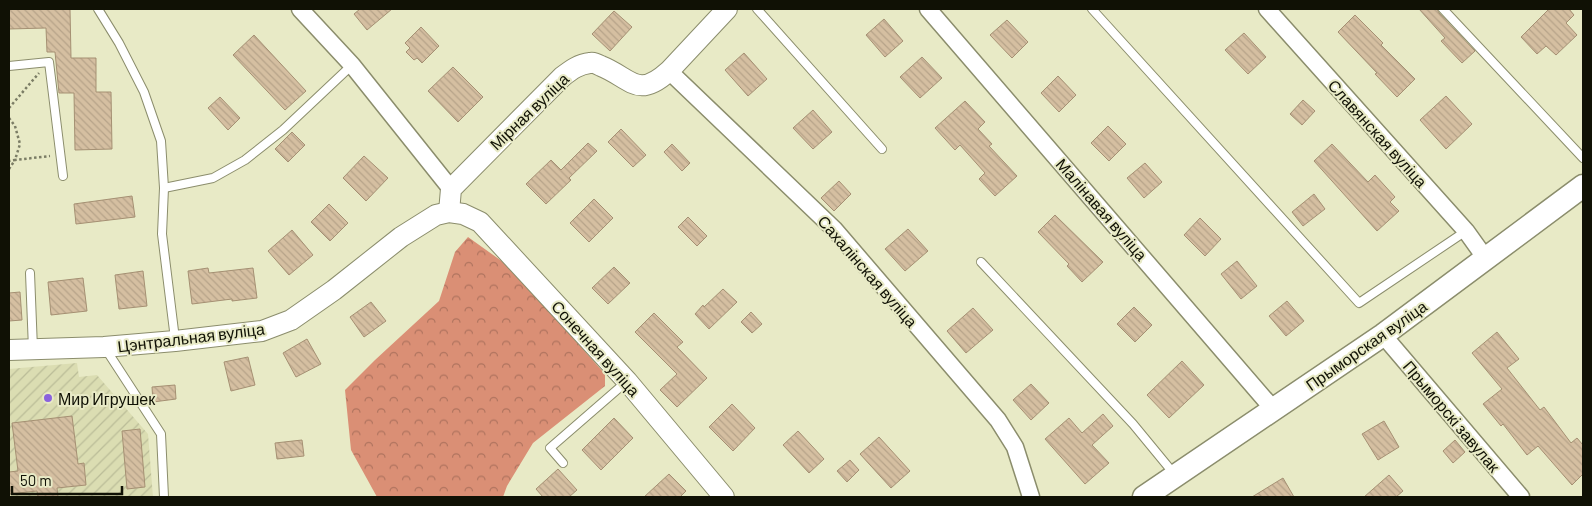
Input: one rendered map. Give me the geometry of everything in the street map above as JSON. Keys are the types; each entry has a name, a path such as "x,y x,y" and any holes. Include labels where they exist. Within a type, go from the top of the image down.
{"main road":[{"name":"Прыморская вуліца","path":"1144,497 1383,335 1583,186"}],"street":[{"path":"300,9 352,66 450,189 453,212"},
{"name":"Мірная вуліца","path":"450,189 555,83 579,65 592,62 633,84 648,85 659,80 669,71 727,9"},
{"name":"Малінавая вуліца","path":"928,9 1274,410"},
{"name":"Славянская вуліца","path":"1267,9 1466,231 1486,259"},
{"name":"Сахалінская вуліца","path":"669,71 834,229 992,413 1014,447 1032,497"},
{"name":"Цэнтральная вуліца","path":"9,350 104,347 175,342 262,330 291,320 334,290 401,237 436,215 453,212"},
{"name":"Сонечная вуліца","path":"453,212 463,214 480,222 627,381 724,497"},
{"name":"Прыморскі завулак","path":"1383,335 1521,497"}],"lane":[{"path":"98,9 119,43 144,92 161,141 164,188 162,234 175,342"},
{"path":"757,9 882,149"},
{"path":"1092,9 1359,303 1466,231"},
{"path":"1443,9 1583,158"},
{"path":"9,66 49,62 64,176"},
{"path":"164,188 213,178 245,160 283,130 352,66"},
{"path":"981,262 1133,424 1176,476"},
{"path":"30,273 34,349"},
{"path":"104,347 161,434 164,497"},
{"path":"563,462 550,448 627,381"}],"path":[{"path":"9,108 49,62"},
{"path":"9,118 15,126 20,144 9,169"},
{"path":"9,161 61,155"}],"shaded area":[{"path":"77,363 79,377 97,375 148,434 153,497 9,497 9,369"}],"green space":[{"path":"468,237 510,267 605,374 605,386 533,443 507,486 503,497 377,497 351,450 345,390 439,301 455,252"}],"building":[{"path":"9,9 70,9 71,58 96,58 96,92 111,92 112,149 75,150 74,93 59,93 55,52 47,52 46,28 9,29"},
{"path":"360,9 392,9 367,30 354,14"},
{"path":"1419,9 1437,9 1475,51 1462,63 1441,41 1445,38"},
{"path":"1549,9 1569,9 1574,15 1566,23 1577,35 1556,55 1546,46 1537,54 1521,37"},
{"path":"614,11 632,27 610,51 592,34"},
{"path":"1355,15 1383,43 1381,45 1415,79 1397,97 1338,32"},
{"path":"884,19 903,41 885,57 866,35"},
{"path":"1007,20 1028,42 1012,58 990,35"},
{"path":"421,27 439,46 422,63 417,58 414,60 406,52 410,48 405,43"},
{"path":"1244,33 1266,57 1248,74 1225,50"},
{"path":"254,35 306,91 285,110 233,55"},
{"path":"744,53 767,79 748,96 725,70"},
{"path":"922,57 942,78 920,98 900,77"},
{"path":"453,67 483,97 458,122 428,91"},
{"path":"1058,76 1076,95 1059,112 1041,93"},
{"path":"1446,96 1472,124 1446,149 1420,120"},
{"path":"220,97 240,118 228,130 208,108"},
{"path":"1303,100 1315,111 1302,125 1290,114"},
{"path":"965,101 985,122 978,129 992,144 989,146 1017,176 995,196 979,179 985,173 960,145 955,150 935,128"},
{"path":"813,110 832,132 813,149 793,128"},
{"path":"1108,126 1126,144 1109,161 1091,143"},
{"path":"621,129 646,155 633,167 608,142"},
{"path":"292,132 305,145 288,162 275,149"},
{"path":"588,143 597,151 546,204 526,184 551,160 561,170"},
{"path":"672,144 690,163 682,171 664,152"},
{"path":"1332,144 1368,182 1375,175 1395,197 1390,202 1399,211 1377,231 1314,161"},
{"path":"364,156 388,178 366,201 343,178"},
{"path":"1145,163 1162,182 1144,198 1127,178"},
{"path":"839,181 851,194 834,211 821,198"},
{"path":"1314,194 1325,209 1303,226 1292,212"},
{"path":"132,196 135,217 76,224 74,204"},
{"path":"594,199 613,218 589,242 570,223"},
{"path":"329,204 348,223 330,241 311,222"},
{"path":"1055,215 1103,262 1082,282 1067,266 1069,264 1038,232"},
{"path":"688,217 707,236 697,246 678,227"},
{"path":"1200,218 1221,239 1205,256 1184,235"},
{"path":"908,229 928,251 905,271 885,249"},
{"path":"292,230 313,255 289,275 268,251"},
{"path":"1237,261 1257,286 1241,299 1221,274"},
{"path":"614,267 630,283 608,304 592,288"},
{"path":"208,268 209,273 253,268 257,298 192,304 188,271"},
{"path":"143,271 147,306 119,309 115,275"},
{"path":"83,278 87,311 51,315 48,282"},
{"path":"723,289 737,302 709,329 695,314"},
{"path":"20,292 22,320 9,321 9,293"},
{"path":"1287,301 1304,321 1286,336 1269,316"},
{"path":"371,302 386,321 364,337 350,317"},
{"path":"1134,307 1152,325 1135,342 1117,324"},
{"path":"973,308 993,330 966,353 947,331"},
{"path":"751,312 762,324 752,333 741,322"},
{"path":"654,313 683,342 677,347 707,378 677,407 660,390 677,374 635,332"},
{"path":"1497,332 1519,359 1507,368 1540,410 1544,407 1571,443 1577,438 1583,445 1583,474 1572,485 1538,446 1527,455 1503,424 1501,426 1483,404 1502,389 1472,353"},
{"path":"307,339 321,364 296,377 283,353"},
{"path":"248,357 255,385 231,391 224,362"},
{"path":"1182,361 1204,385 1169,418 1147,395"},
{"path":"1031,384 1049,403 1031,420 1013,400"},
{"path":"175,385 176,399 153,402 152,387"},
{"path":"732,404 755,428 733,451 709,427"},
{"path":"1103,414 1113,426 1092,445 1109,463 1085,484 1045,439 1069,418 1082,433"},
{"path":"72,416 78,464 84,463 86,485 57,488 58,497 38,497 37,491 9,494 9,472 18,471 12,423"},
{"path":"614,418 633,438 601,470 582,450"},
{"path":"1384,421 1399,447 1378,460 1362,434"},
{"path":"140,429 145,487 127,489 122,431"},
{"path":"798,431 824,459 809,473 783,445"},
{"path":"879,437 910,471 891,488 860,454"},
{"path":"302,440 304,456 277,459 275,443"},
{"path":"1455,440 1465,452 1453,463 1443,451"},
{"path":"850,460 859,470 847,482 837,471"},
{"path":"558,469 577,490 569,497 543,497 536,489"},
{"path":"669,474 686,491 680,497 644,497"},
{"path":"1389,475 1403,491 1396,497 1364,497"},
{"path":"1283,478 1294,497 1252,497"}],"place":[{"name":"Мир Игрушек","path":"48,398"}]}
